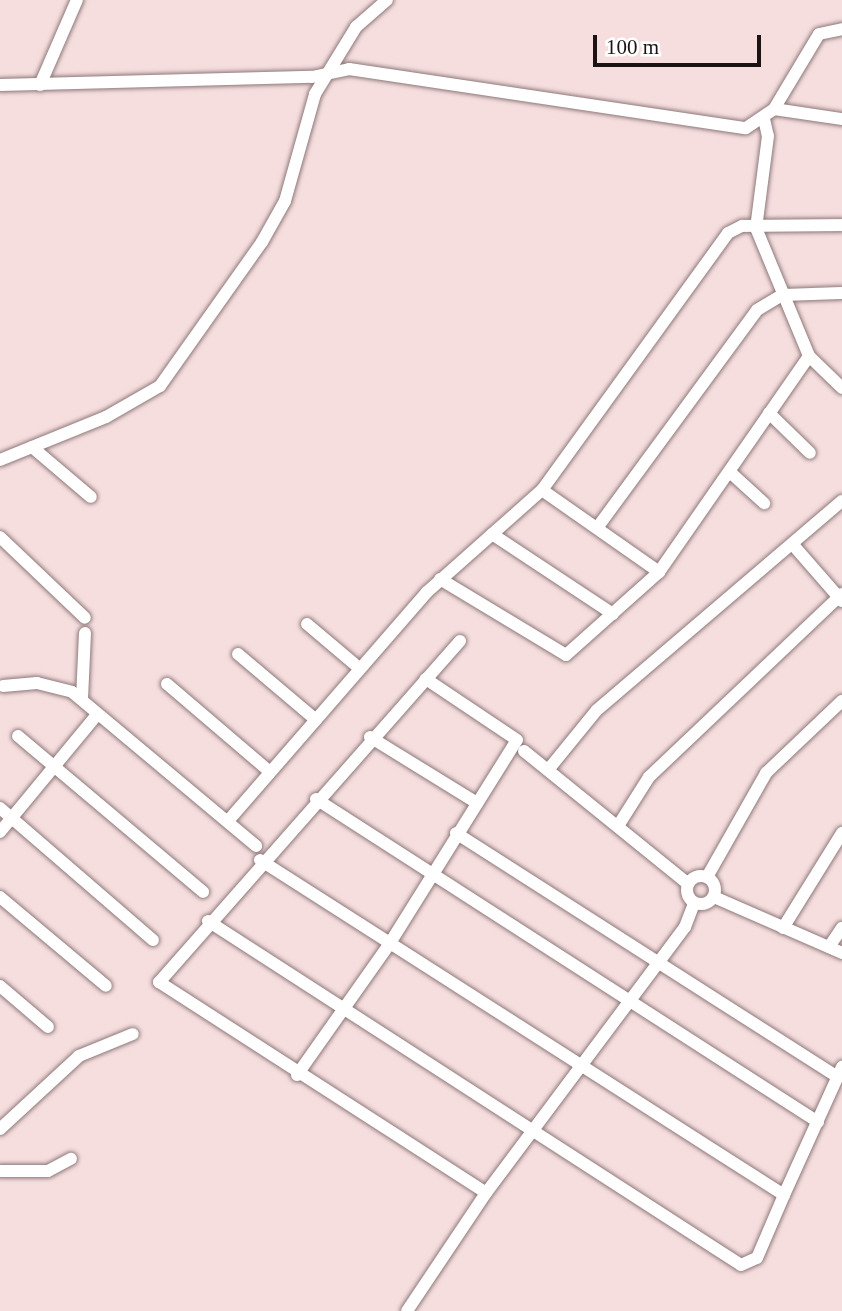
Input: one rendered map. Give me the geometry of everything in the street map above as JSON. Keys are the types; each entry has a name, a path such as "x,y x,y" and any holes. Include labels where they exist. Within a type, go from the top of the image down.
{"street":[{"path":"40,85 77,0"},
{"path":"0,460 160,386 195,343 285,201 315,94 356,27 387,0"},
{"path":"0,85 349,69 709,125 746,128 764,119 774,109 819,34 842,29"},
{"path":"774,109 842,119"},
{"path":"764,119 768,136 756,228 809,356 842,388"},
{"path":"228,821 359,668 440,579 542,490 728,233 756,228 842,225"},
{"path":"597,528 757,310 782,295 842,293"},
{"path":"440,579 566,655 659,572 809,356"},
{"path":"769,413 810,453"},
{"path":"32,447 91,497"},
{"path":"731,472 764,503"},
{"path":"542,490 659,572"},
{"path":"548,770 597,710 794,546 842,501"},
{"path":"492,534 613,614"},
{"path":"0,537 85,618"},
{"path":"618,826 649,777 841,598 794,546"},
{"path":"307,624 359,668"},
{"path":"82,699 85,633"},
{"path":"460,641 370,737 168,964 160,984 297,1075 486,1193"},
{"path":"238,654 316,720"},
{"path":"297,1075 390,943 429,872 477,803 516,735 426,679"},
{"path":"167,684 269,771"},
{"path":"3,686 62,687 82,699 95,717 256,846"},
{"path":"688,884 707,877 766,773 842,701"},
{"path":"0,832 95,717"},
{"path":"18,736 203,892"},
{"path":"370,737 477,803"},
{"path":"524,751 688,884 694,904"},
{"path":"316,799 818,1122"},
{"path":"0,808 153,940"},
{"path":"208,921 741,1265 757,1258 840,1072 658,964 456,833"},
{"path":"783,928 842,833"},
{"path":"260,860 784,1195"},
{"path":"707,877 714,897"},
{"path":"0,897 106,986"},
{"path":"407,1311 486,1193 535,1132 658,964 694,904 714,897 842,953"},
{"path":"829,947 842,928"},
{"path":"0,986 48,1027"},
{"path":"0,1129 79,1056 133,1034"},
{"path":"0,1171 48,1171 71,1159"}]}
